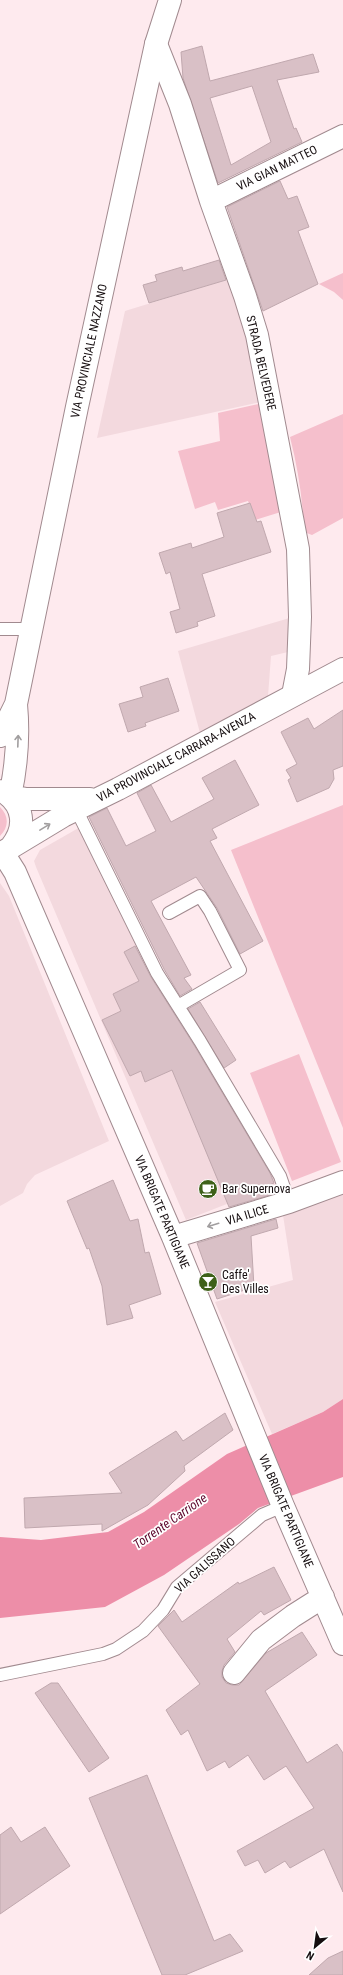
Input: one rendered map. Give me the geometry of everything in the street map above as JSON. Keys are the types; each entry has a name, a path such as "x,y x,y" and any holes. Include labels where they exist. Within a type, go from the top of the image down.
{"street":[{"name":"VIA PROVINCIALE NAZZANO","path":"0,736 16,704 33,629 77,407 156,44 170,0"},
{"name":"STRADA BELVEDERE","path":"156,44 180,104 211,201 245,296 257,335 298,549 300,617 298,669 293,695"},
{"name":"VIA GIAN MATTEO","path":"211,201 343,136"},
{"name":"VIA PROVINCIALE CARRARA-AVENZA","path":"5,851 76,809 343,670"},
{"name":"VIA PROVINCIALE NAZZANO","path":"5,793 18,754 19,732 16,704"},
{"path":"5,793 26,799 95,799"},
{"path":"5,793 17,803 22,821 17,840 5,851"},
{"name":"VIA BRIGATE PARTIGIANE","path":"5,851 16,872 173,1237 292,1527 331,1606 343,1644"},
{"name":"VIA ILICE","path":"173,1237 289,1202 343,1182"},
{"path":"234,1673 262,1640 293,1616 331,1606"}],"lane":[{"path":"0,629 33,629"},
{"path":"76,809 157,973 280,1176 289,1202"},
{"path":"169,913 200,896 210,911 240,970 178,1006"},
{"name":"VIA GALISSANO","path":"0,1675 103,1654 116,1649 143,1631 163,1610 177,1587 262,1515 283,1506"}],"shaded area":[{"path":"343,273 343,300 334,292 319,284"},
{"path":"229,279 251,355 261,402 97,438 125,311"},
{"path":"263,403 284,511 255,520 248,501 218,510 215,502 195,509 178,451 220,441 218,413"},
{"path":"343,414 343,518 312,535 304,532 300,484 290,437"},
{"path":"293,617 288,652 271,656 268,696 200,733 178,651"},
{"path":"343,805 343,1128 231,850"},
{"path":"0,807 5,814 7,822 3,833 0,836"},
{"path":"82,826 156,972 283,1182 186,1220 34,861 40,850"},
{"path":"0,883 9,896 109,1141 35,1175 27,1184 23,1193 0,1206"},
{"path":"299,1054 341,1162 292,1181 250,1073"},
{"path":"343,1190 343,1399 323,1412 272,1434 215,1302 293,1280 283,1215"}],"water":[{"name":"Torrente Carrione","path":"343,1399 343,1477 258,1508 239,1524 164,1575 105,1607 0,1618 0,1537 41,1540 108,1532 144,1512 227,1454 323,1412"}],"building":[{"path":"202,46 210,81 313,54 319,72 277,80 294,129 296,128 302,142 218,183 183,78 181,52","holes":["252,86 271,142 231,165 210,98"]},
{"path":"280,181 288,199 297,196 309,227 298,231 318,284 263,311 227,207"},
{"path":"219,260 226,280 149,303 143,285 157,281 155,275 182,267 183,271"},
{"path":"250,503 257,522 261,521 271,552 202,574 215,616 197,622 198,626 176,633 170,612 180,609 170,572 166,574 159,553 191,543 192,548 224,537 217,513"},
{"path":"168,678 179,711 145,723 146,726 128,732 119,704 143,697 140,687"},
{"path":"343,710 343,766 333,770 334,779 329,788 297,802 288,780 291,778 286,770 297,764 281,732 308,718 314,729"},
{"path":"235,760 259,805 212,829 217,838 210,841 263,941 240,954 217,908 196,877 151,901 191,975 184,978 192,989 180,996 164,969 89,817 107,808 126,846 156,831 137,793 151,785 171,822 214,799 202,778"},
{"path":"135,946 151,977 194,1045 270,1173 274,1183 267,1186 270,1195 229,1207 172,1070 145,1082 141,1071 130,1076 102,1020 121,1011 113,994 139,981 124,952"},
{"path":"200,1002 236,1060 224,1068 188,1009"},
{"path":"113,1180 130,1221 138,1219 145,1253 149,1252 161,1294 129,1305 133,1318 107,1325 102,1286 89,1248 87,1249 67,1201"},
{"path":"276,1219 278,1228 251,1236 254,1287 217,1299 197,1243"},
{"path":"225,1413 233,1430 184,1466 185,1471 148,1505 102,1531 102,1524 25,1528 24,1498 122,1493 109,1473 176,1431 183,1441"},
{"path":"274,1567 291,1600 264,1615 261,1611 227,1639 235,1652 224,1665 222,1677 226,1683 239,1685 266,1653 302,1632 317,1655 265,1691 307,1763 337,1744 343,1753 343,1892 324,1849 290,1868 285,1861 265,1873 258,1860 245,1866 237,1851 314,1808 286,1766 264,1780 248,1755 229,1768 225,1761 207,1771 188,1730 181,1735 166,1710 200,1684 158,1626 174,1610 182,1622 238,1582 239,1584"},
{"path":"51,1683 58,1683 109,1758 89,1772 35,1693"},
{"path":"147,1775 214,1941 230,1934 243,1951 185,1975 162,1975 89,1798"},
{"path":"11,1827 21,1842 45,1827 70,1866 0,1914 0,1835"},
{"path":"343,1951 343,1975 309,1975 328,1958"}],"place":[{"name":"Bar Supernova","path":"208,1189"},
{"name":"Caffe' Des Villes","path":"208,1282"}]}
